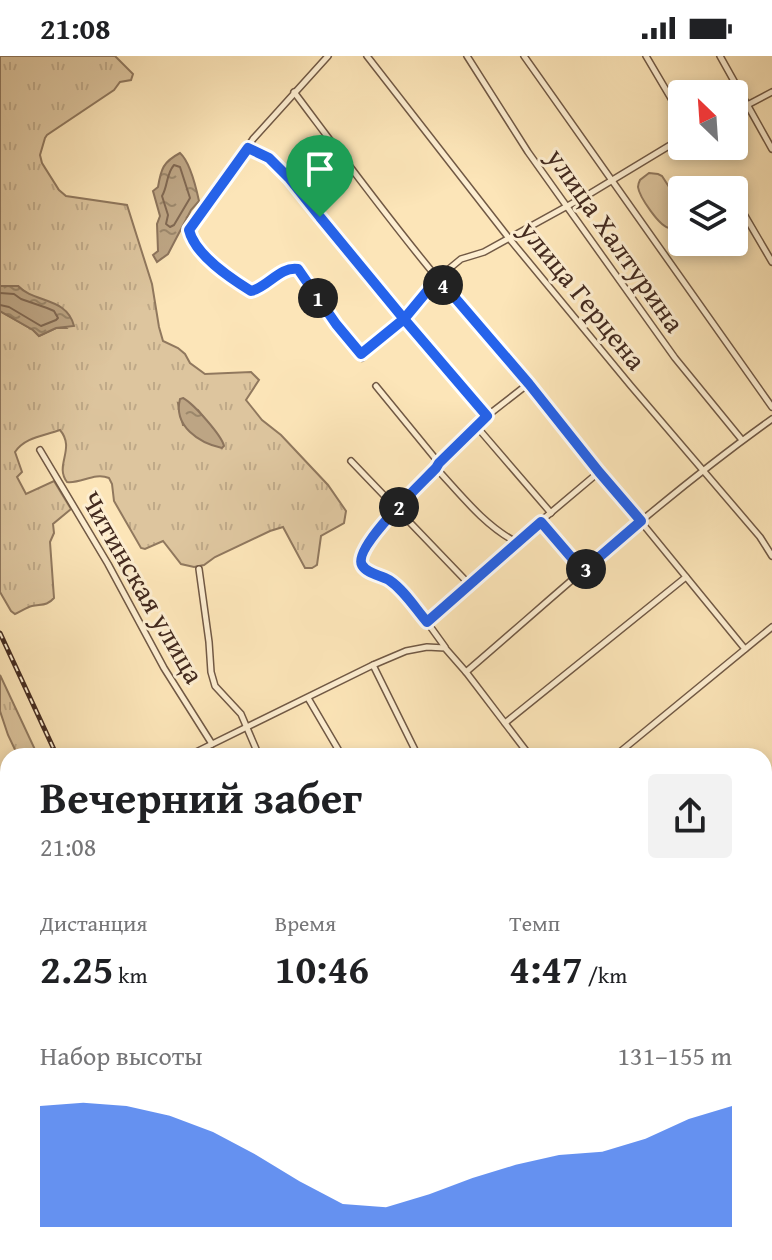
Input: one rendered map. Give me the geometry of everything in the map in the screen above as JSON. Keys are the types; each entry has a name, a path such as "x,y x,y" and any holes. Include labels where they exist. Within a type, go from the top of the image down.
{"street":[{"path":"328,56 253,139 189,230 191,239 216,268 251,291 259,289 284,271 298,269 362,356 404,319 438,278 461,259 477,255 613,181 668,147"},
{"name":"улица Герцена","path":"367,56 508,237 760,537 772,556"},
{"name":"улица Халтурина","path":"467,56 514,130 675,358 742,440"},
{"path":"524,56 772,407"},
{"path":"646,56 668,93"},
{"path":"720,56 733,80"},
{"path":"294,92 438,278 529,384 745,649"},
{"path":"748,104 772,92"},
{"path":"748,107 772,149"},
{"path":"248,148 269,158 289,178 487,416"},
{"path":"748,221 772,262"},
{"path":"524,748 403,593 388,580 365,569 360,558 368,541 438,466 487,416 529,384"},
{"path":"376,386 485,521 516,542"},
{"path":"466,672 641,521 772,419"},
{"path":"477,427 551,513"},
{"name":"Читинская улица","path":"40,450 108,564 164,668 212,744"},
{"path":"351,461 469,584"},
{"path":"427,622 599,472"},
{"path":"541,522 583,571"},
{"path":"199,569 215,686 236,707 256,748"},
{"path":"505,723 686,577"},
{"path":"625,748 772,627"},
{"path":"204,748 406,651 445,648"},
{"path":"373,665 414,748"},
{"path":"308,698 337,748"}],"green space":[{"path":"0,56 115,56 133,74 131,80 120,82 114,90 47,135 40,155 42,163 66,196 127,205 152,284 163,341 178,348 190,363 205,374 251,372 259,380 246,400 328,485 346,511 344,523 321,536 317,565 305,568 283,527 194,567 181,564 163,541 141,548 114,501 109,478 98,476 67,482 63,469 66,444 60,430 29,440 15,452 22,472 17,477 26,494 54,481 71,509 53,524 54,533 50,542 54,598 47,604 15,614 11,611 0,592 0,311 39,336 56,328 66,328 18,286 0,286","holes":["178,403 198,410 210,426 183,425"]},
{"path":"649,173 658,174 668,185 668,227 646,204 639,191 640,180"},
{"path":"0,675 34,748 14,748 0,711"}],"water":[{"path":"180,153 190,168 199,201 168,254 157,262 153,255 158,251 157,224 160,216 153,191 158,187 164,167"},
{"path":"0,286 18,286 57,305 65,310 74,326 56,328 39,336 0,311"},
{"path":"183,398 213,428 222,441 222,448 205,442 184,425 179,409 180,399"}],"railway":[{"path":"0,633 53,748"}],"route":[{"path":"320,217 269,158 248,148 189,230 191,239 216,268 251,291 259,289 284,271 298,269 361,354 404,319 487,416 368,541 360,558 365,569 388,580 427,622 541,522 583,571 641,521 438,278 404,319 320,217"}]}
